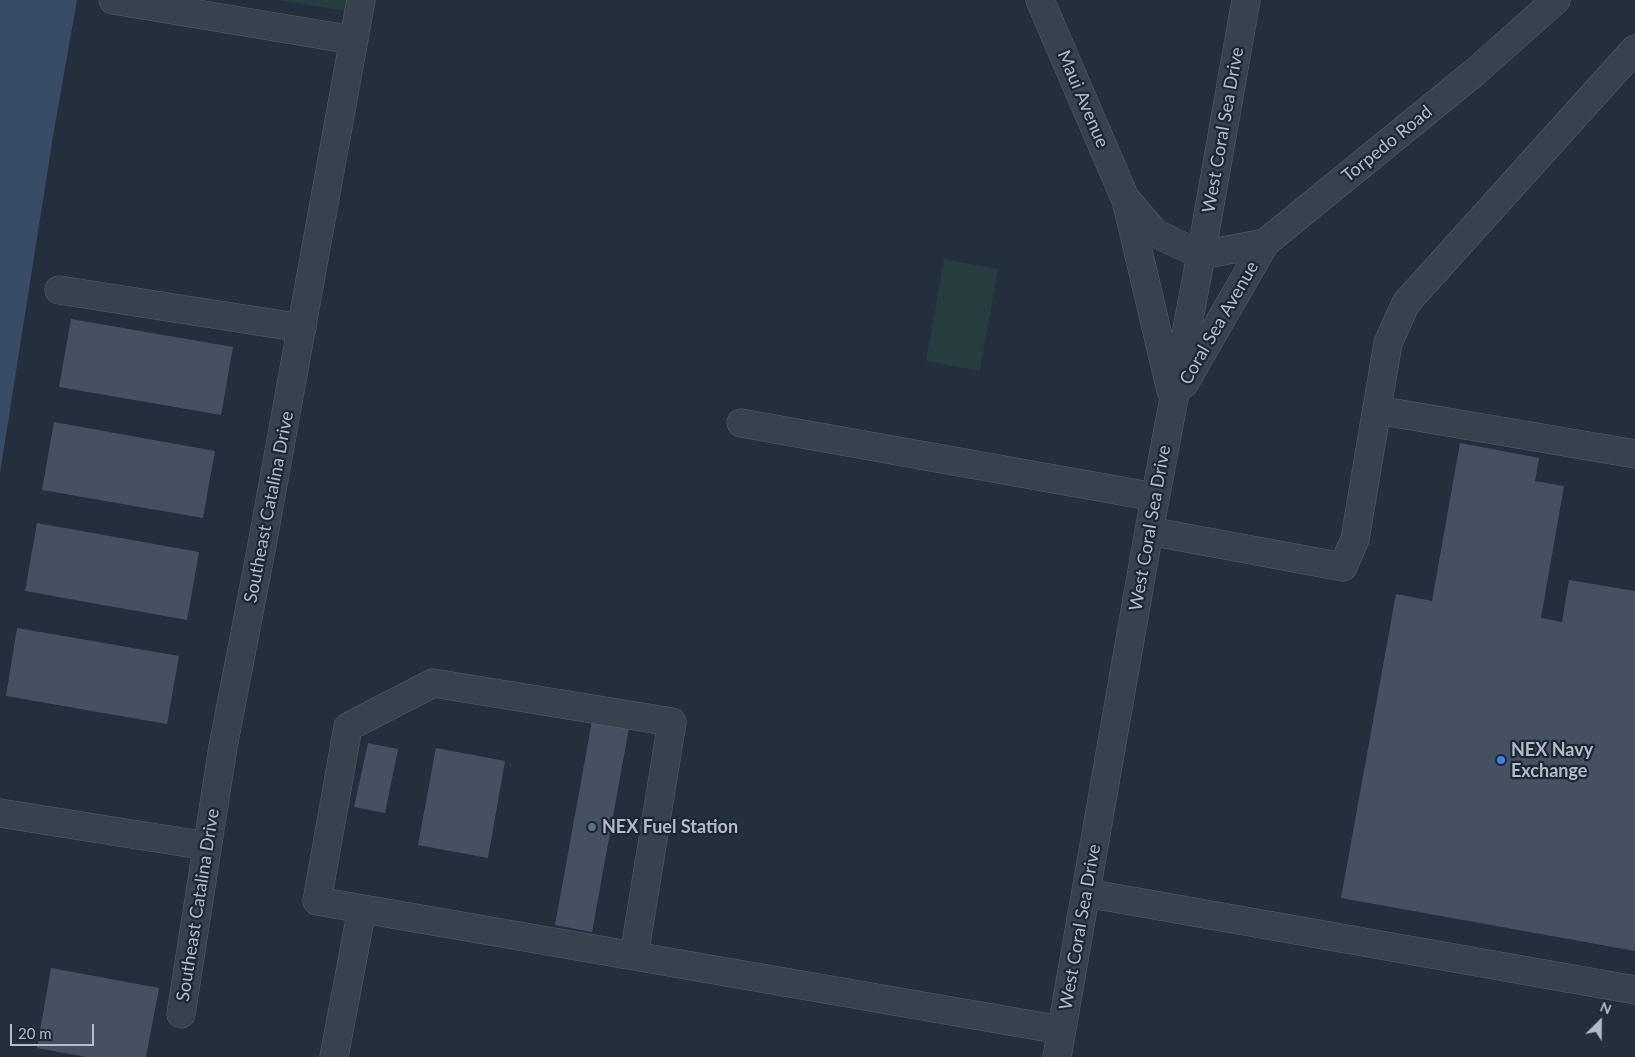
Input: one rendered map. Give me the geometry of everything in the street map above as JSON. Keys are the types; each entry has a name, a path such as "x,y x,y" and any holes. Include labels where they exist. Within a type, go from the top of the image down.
{"street":[{"path":"113,0 353,40"},
{"name":"Southeast Catalina Drive","path":"180,1014 223,747 302,328 361,0"},
{"name":"Maui Avenue","path":"1040,0 1125,198 1173,402"},
{"name":"West Coral Sea Drive","path":"1057,1057 1155,497 1201,255 1246,0"},
{"name":"Torpedo Road","path":"1201,255 1265,243 1475,72 1556,0"},
{"path":"1149,531 1343,567 1355,539 1388,343 1406,303 1635,49"},
{"name":"Maui Avenue","path":"1125,198 1155,233 1201,255"},
{"name":"Coral Sea Avenue","path":"1173,402 1265,243"},
{"path":"59,290 302,328"},
{"path":"1377,410 1635,454"},
{"path":"741,423 1155,497"},
{"path":"634,956 672,722 433,683 348,727 317,901 362,909 1062,1030"},
{"path":"0,813 207,846"},
{"path":"1086,893 1635,990"},
{"path":"334,1057 362,909"}],"green space":[{"path":"277,0 348,0 347,11"},
{"path":"944,259 998,269 980,371 926,361"}],"water":[{"path":"0,0 77,0 54,130 0,473"}],"building":[{"path":"71,319 233,347 221,415 59,387"},
{"path":"54,422 215,451 203,518 42,490"},
{"name":"NEX Navy Exchange","path":"1460,443 1539,458 1535,481 1564,486 1541,618 1562,622 1569,580 1635,591 1635,951 1341,898 1396,594 1432,601"},
{"path":"37,523 199,552 187,620 25,591"},
{"path":"17,628 179,656 167,724 6,696"},
{"path":"592,721 629,728 592,932 555,925"},
{"path":"368,743 398,749 385,813 354,807"},
{"path":"436,748 505,761 488,858 418,845"},
{"path":"51,968 159,988 146,1057 86,1057 37,1048"}],"place":[{"name":"NEX Navy Exchange","path":"1501,760"},
{"name":"NEX Fuel Station","path":"592,827"}]}
